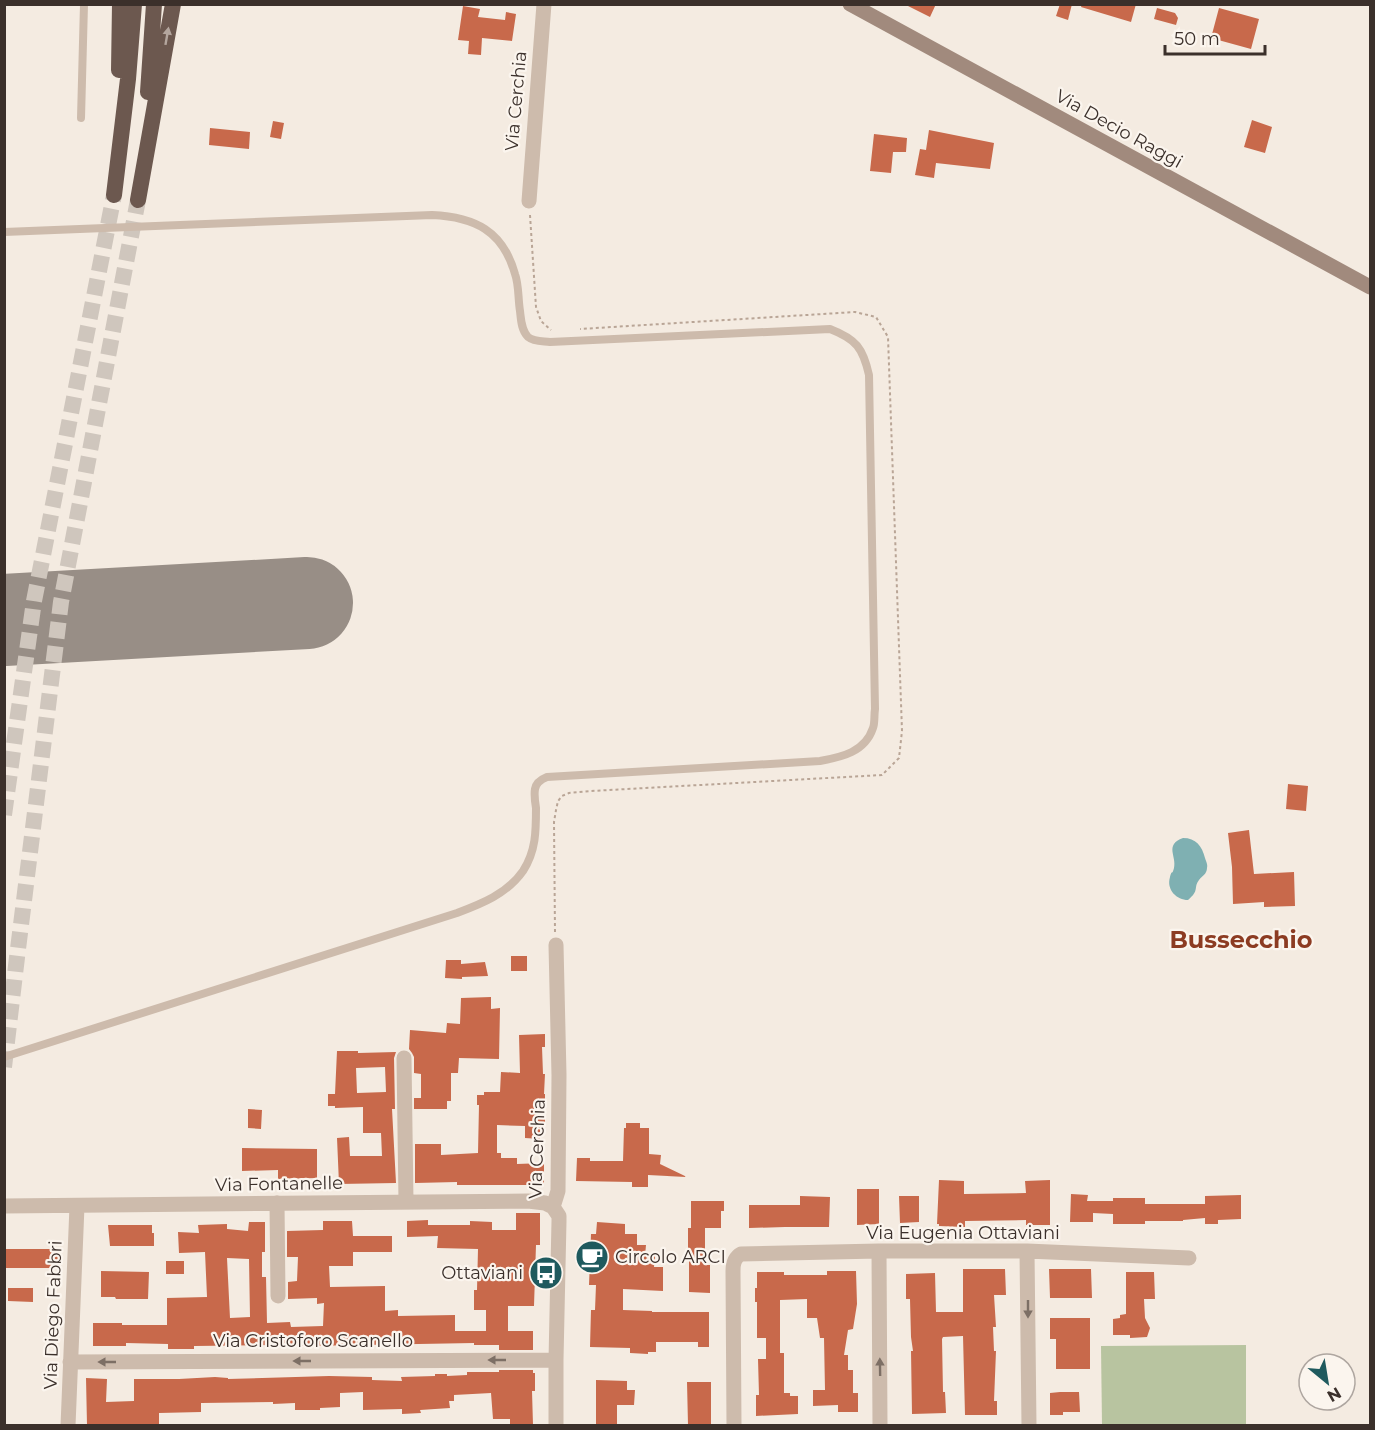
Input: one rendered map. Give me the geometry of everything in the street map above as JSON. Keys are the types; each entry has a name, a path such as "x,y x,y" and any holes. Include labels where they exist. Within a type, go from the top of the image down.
{"highway":[{"path":"117,168 120,4"},
{"path":"114,195 128,79 134,4"},
{"path":"142,177 154,4"},
{"path":"138,200 173,4"}],"main road":[{"name":"Via Decio Raggi","path":"850,4 1371,287"}],"street":[{"name":"Via Cerchia","path":"529,201 544,4"},
{"name":"Via Cerchia","path":"556,945 559,1075 558,1191 553,1207 559,1216 556,1425"},
{"path":"404,1058 406,1202"},
{"name":"Via Fontanelle","path":"4,1206 528,1200 553,1207"},
{"path":"277,1203 278,1296"},
{"name":"Via Diego Fabbri","path":"68,1425 77,1206"},
{"path":"879,1251 880,1425"},
{"path":"1027,1251 1029,1425"},
{"name":"Via Eugenia Ottaviani","path":"734,1425 733,1271 737,1256 741,1254 1027,1251 1190,1258"},
{"name":"Via Cristoforo Scanello","path":"70,1362 556,1360"}],"lane":[{"path":"81,118 84,4"},
{"path":"4,232 451,216 480,225 493,234 506,249 516,276 523,329 528,338 536,341 830,329 846,335 858,346 866,361 868,375 875,709 873,729 866,741 856,751 840,758 541,779 535,788 536,832 532,853 522,873 505,890 484,903 4,1058"}],"path":[{"path":"529,201 536,307 541,321 551,331"},
{"path":"556,945 554,822 558,801 562,796 591,791 882,776 899,758 902,731 888,337 876,317 855,312 574,329"}],"green space":[{"path":"1246,1345 1246,1425 1102,1425 1101,1346"}],"water":[{"path":"1183,838 1192,839 1198,843 1207,866 1206,872 1197,883 1194,894 1188,900 1173,893 1169,882 1174,864 1173,847"}],"building":[{"path":"904,4 936,4 930,17"},
{"path":"1060,4 1072,4 1068,20 1056,16"},
{"path":"1082,4 1136,4 1131,22 1081,7"},
{"path":"463,6 480,9 478,17 505,20 506,12 516,14 512,41 482,38 481,55 468,54 469,41 458,40"},
{"path":"1157,8 1175,13 1178,18 1176,25 1154,19"},
{"path":"1219,8 1259,19 1251,49 1211,38"},
{"path":"1252,120 1272,127 1265,153 1244,147"},
{"path":"273,121 284,123 281,139 270,137"},
{"path":"210,128 250,132 249,149 209,145"},
{"path":"929,130 994,143 990,169 936,163 934,178 915,175 920,149 926,150"},
{"path":"874,134 907,138 906,152 893,152 891,173 870,171"},
{"path":"1288,784 1308,786 1306,811 1286,809"},
{"path":"1249,830 1254,874 1294,872 1295,906 1264,907 1264,902 1233,904 1228,833"},
{"path":"511,956 527,956 527,971 511,971"},
{"path":"446,960 461,960 461,964 485,962 488,976 445,978"},
{"path":"491,997 491,1009 500,1008 499,1059 459,1058 458,1073 451,1073 451,1101 447,1101 447,1109 414,1109 414,1098 421,1098 421,1074 414,1073 414,1057 409,1049 410,1030 446,1033 447,1023 460,1024 461,998"},
{"path":"545,1034 545,1047 542,1047 543,1074 545,1074 545,1127 540,1127 540,1139 525,1138 525,1126 497,1125 497,1153 501,1153 501,1158 517,1158 517,1164 544,1163 544,1185 415,1183 415,1144 441,1144 441,1155 478,1153 479,1105 477,1105 477,1095 484,1095 484,1092 500,1092 501,1072 520,1073 519,1035"},
{"path":"337,1051 396,1052 394,1058 395,1109 392,1109 396,1183 339,1184 337,1138 349,1137 350,1156 382,1156 381,1133 363,1133 363,1107 328,1106 328,1094 335,1094","holes":["385,1067 386,1092 357,1093 356,1068"]},
{"path":"248,1109 262,1110 261,1129 248,1128"},
{"path":"626,1123 640,1123 640,1128 649,1128 649,1154 661,1155 660,1164 687,1177 648,1175 648,1187 632,1187 632,1182 576,1181 577,1158 590,1158 590,1161 623,1161"},
{"path":"242,1148 317,1149 317,1178 278,1179 278,1170 242,1171"},
{"path":"939,1180 964,1181 964,1194 1026,1193 1025,1181 1050,1180 1050,1225 1026,1225 1026,1220 965,1221 965,1227 939,1226 937,1224"},
{"path":"857,1189 879,1189 879,1224 857,1225"},
{"path":"1071,1194 1088,1195 1087,1201 1145,1198 1145,1204 1205,1204 1205,1196 1241,1195 1241,1219 1218,1220 1218,1224 1205,1224 1205,1218 1183,1221 1145,1221 1145,1224 1113,1224 1113,1214 1093,1213 1093,1222 1070,1222"},
{"path":"800,1196 830,1197 829,1227 749,1228 749,1205 800,1205"},
{"path":"899,1196 919,1196 919,1222 900,1223"},
{"path":"691,1201 724,1201 724,1211 721,1211 721,1228 705,1228 705,1265 710,1265 710,1293 689,1292 688,1228 691,1228"},
{"path":"516,1213 540,1213 540,1245 536,1245 534,1306 508,1306 508,1331 533,1331 533,1350 499,1350 499,1345 474,1345 474,1343 194,1346 194,1349 168,1349 168,1344 126,1343 126,1346 93,1346 93,1323 167,1325 167,1298 207,1297 205,1252 179,1253 178,1232 199,1233 198,1225 227,1224 227,1229 248,1231 249,1222 265,1222 262,1277 266,1277 267,1323 290,1322 291,1327 323,1326 324,1303 317,1304 317,1298 288,1299 288,1282 297,1281 298,1257 287,1257 287,1231 323,1230 323,1221 352,1221 353,1236 392,1236 392,1252 353,1252 353,1266 329,1266 330,1287 385,1286 385,1311 398,1310 398,1316 455,1315 455,1331 486,1331 486,1310 474,1310 478,1249 437,1248 438,1236 407,1237 407,1221 428,1220 428,1225 470,1225 470,1221 492,1222 492,1230 516,1230","holes":["227,1258 249,1259 250,1317 230,1318"]},
{"path":"597,1222 625,1224 625,1234 637,1234 637,1245 646,1245 645,1256 655,1256 654,1267 663,1267 663,1291 623,1289 623,1310 709,1312 709,1347 698,1347 698,1342 656,1342 656,1352 648,1352 648,1354 630,1353 630,1348 590,1347 591,1310 595,1310 596,1285 589,1285 591,1234 596,1234"},
{"path":"108,1225 152,1225 154,1246 110,1246"},
{"path":"4,1249 58,1249 58,1268 4,1268"},
{"path":"166,1261 184,1261 184,1274 166,1274"},
{"path":"963,1269 1005,1269 1006,1295 994,1295 996,1327 993,1327 994,1351 996,1351 994,1401 997,1401 997,1415 965,1415 963,1336 943,1337 942,1339 943,1392 945,1392 946,1413 912,1414 911,1351 913,1351 910,1299 906,1299 906,1274 935,1273 936,1312 963,1312"},
{"path":"1049,1269 1091,1269 1092,1298 1050,1298"},
{"path":"101,1271 149,1272 148,1299 101,1297"},
{"path":"827,1271 856,1271 857,1304 853,1329 848,1330 844,1355 848,1355 848,1370 853,1370 853,1393 858,1393 858,1412 838,1412 838,1405 813,1406 813,1390 825,1390 824,1338 820,1338 817,1318 807,1318 807,1299 780,1300 780,1353 784,1353 784,1393 798,1396 798,1414 756,1416 756,1395 759,1395 758,1359 766,1359 766,1338 757,1338 755,1288 757,1288 757,1272 784,1272 784,1275 827,1275"},
{"path":"1126,1272 1154,1272 1155,1299 1144,1299 1145,1318 1150,1328 1147,1337 1130,1338 1130,1335 1113,1335 1113,1319 1126,1314"},
{"path":"8,1288 33,1288 33,1302 8,1301"},
{"path":"1050,1318 1090,1318 1090,1369 1056,1369 1056,1339 1050,1339"},
{"path":"499,1370 533,1370 535,1373 535,1391 532,1391 533,1425 510,1425 510,1419 493,1419 491,1393 454,1395 454,1401 449,1401 450,1408 402,1414 402,1409 363,1410 363,1392 340,1393 340,1407 320,1408 320,1410 295,1410 295,1403 201,1403 201,1412 159,1413 159,1425 87,1425 86,1378 107,1379 106,1402 134,1401 134,1379 329,1376 372,1377 372,1380 402,1381 401,1377 435,1376 435,1374 467,1375 467,1372 499,1372"},
{"path":"596,1380 627,1381 627,1390 635,1390 634,1405 617,1405 617,1425 596,1425"},
{"path":"687,1382 711,1382 711,1425 688,1425"},
{"path":"1079,1392 1080,1412 1050,1415 1050,1393"}],"runway":[{"path":"4,620 307,603"}],"tunnel":[{"path":"4,815 34,601 114,195"},
{"path":"4,1067 61,602 138,200"}],"place":[{"name":"Circolo ARCI","path":"592,1257"},
{"name":"Ottaviani","path":"546,1273"}],"district":[{"name":"Bussecchio","path":"1241,939"}]}
